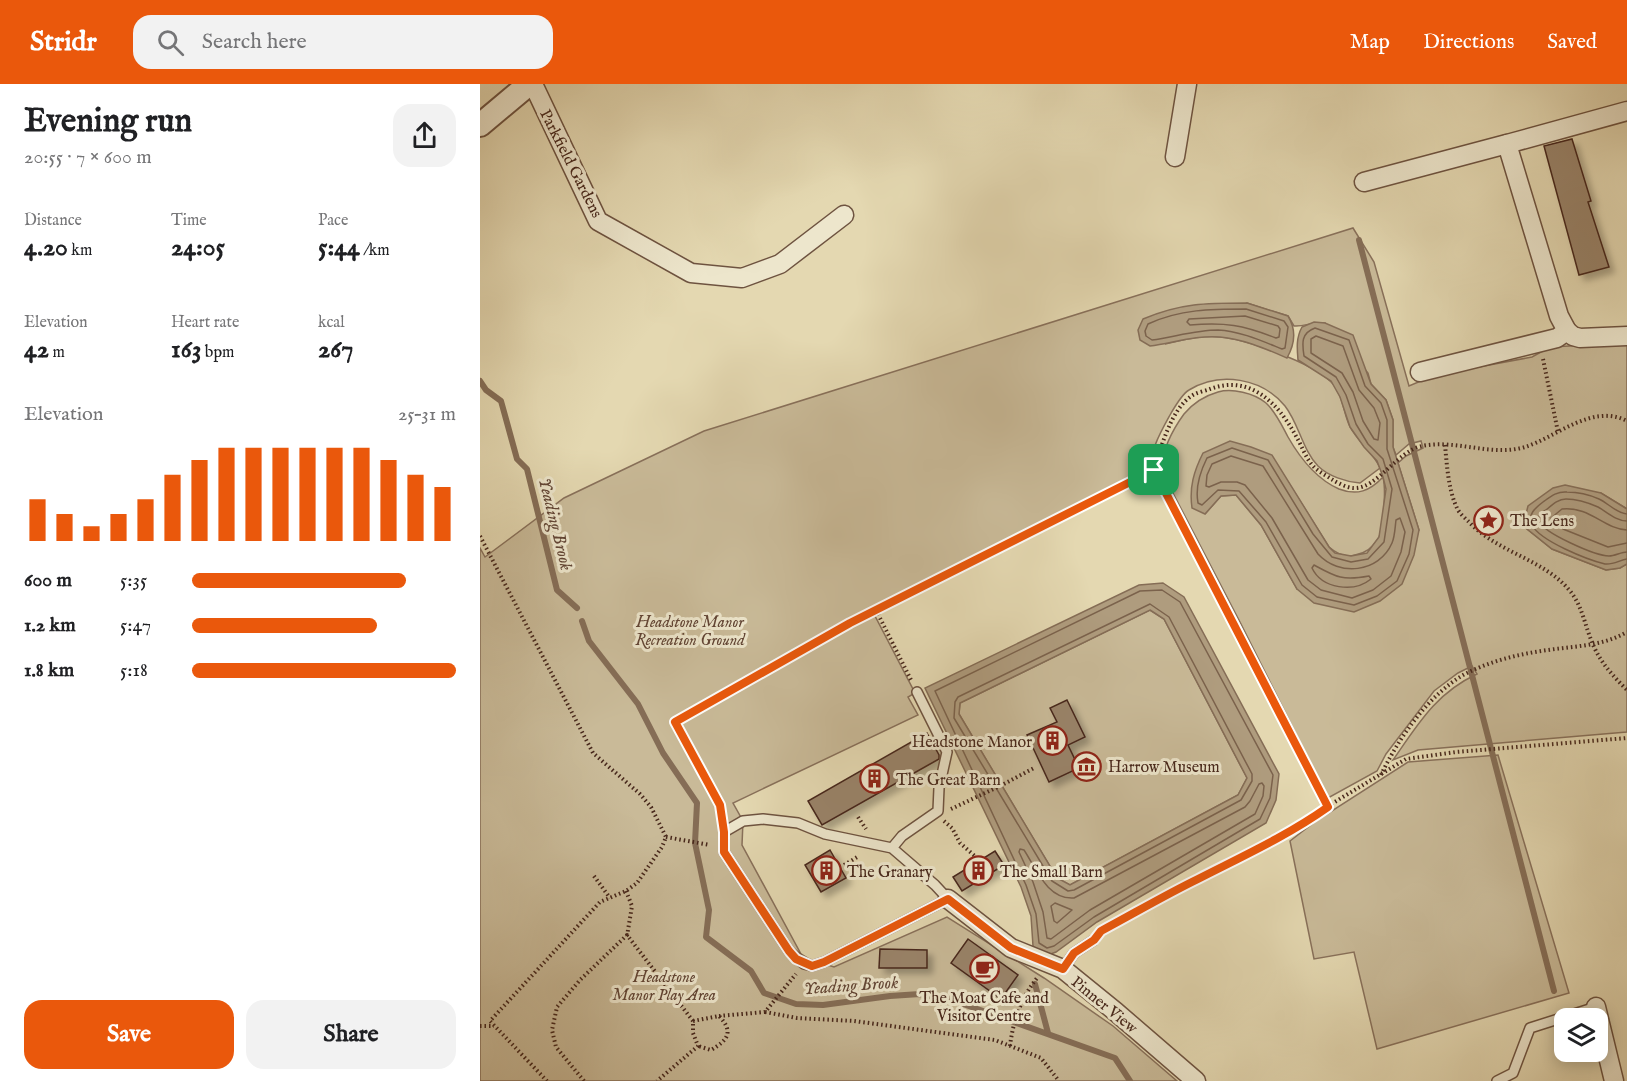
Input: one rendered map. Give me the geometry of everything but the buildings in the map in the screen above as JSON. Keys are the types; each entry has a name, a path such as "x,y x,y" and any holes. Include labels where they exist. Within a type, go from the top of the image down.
{"street":[{"path":"480,125 531,84"},
{"name":"Parkfield Gardens","path":"531,84 598,221 691,273 742,278 780,264 844,215"},
{"path":"1175,157 1187,84"},
{"path":"1364,182 1627,111"},
{"path":"1507,144 1559,316 1567,331 1580,338 1627,336"},
{"path":"1420,372 1557,338 1567,331"},
{"name":"Pinner View","path":"948,899 1011,948 1056,967 1116,1012 1196,1081"},
{"path":"1596,1007 1614,1081"}],"lane":[{"path":"892,848 902,836 938,811 939,788 947,752 917,692"},
{"path":"764,819 798,823 825,834 892,848 948,899 812,966 804,964 789,951 724,852 724,832 743,821 764,819"},
{"path":"1056,967 1094,940"},
{"path":"1497,1081 1513,1073 1530,1028 1596,1007"}],"path":[{"path":"1541,349 1558,432"},
{"path":"724,832 720,805 675,722 809,645 1154,470 1168,428 1179,409 1192,396 1214,387 1232,384 1244,385 1262,394 1286,419 1314,467 1338,483 1354,489 1370,483 1401,457 1421,446 1463,446 1510,451 1528,446 1566,427 1593,418 1619,417 1627,422"},
{"path":"1445,445 1450,486 1457,509 1475,529 1498,546 1546,570 1561,581 1573,594 1592,644 1610,673 1627,690"},
{"path":"1154,470 1328,807"},
{"path":"480,536 593,753 651,807 666,837 703,844"},
{"path":"876,610 917,692"},
{"path":"1380,776 1391,754 1426,707 1463,675 1485,665 1510,658 1609,641 1627,632"},
{"path":"1094,940 1101,931 1300,826 1406,759 1456,752 1627,738"},
{"path":"977,858 960,843 957,835 938,811 952,809 1034,768"},
{"path":"547,1081 490,1021 600,902 626,891 637,882 662,847 666,837"},
{"path":"594,876 609,898"},
{"path":"584,1081 556,1047 552,1030 557,1007 580,980 627,936 632,906 626,891"},
{"path":"627,936 693,1021 693,1033 698,1046"},
{"path":"1010,1046 1016,1014 1030,987 1056,967"},
{"path":"766,1010 785,987"},
{"path":"693,1021 766,1010 797,1018 854,1021 995,1040 1041,1058 1059,1081"},
{"path":"698,1046 711,1050 723,1043 728,1034 727,1024 719,1016"},
{"path":"480,1026 495,1026"},
{"path":"657,1081 698,1046"}],"green space":[{"name":"Headstone Manor Recreation Ground","path":"1353,228 1374,262 1409,386 1435,375 1532,357 1550,347 1627,343 1627,509 1601,493 1527,529 1552,549 1606,570 1620,568 1627,564 1627,732 1418,750 1393,760 1439,700 1450,690 1477,674 1472,666 1458,673 1434,691 1386,754 1377,771 1328,798 1162,472 1163,457 1176,427 1192,406 1213,394 1236,391 1255,396 1266,403 1276,415 1303,460 1331,485 1346,491 1357,492 1368,489 1383,477 1384,509 1378,539 1366,551 1352,556 1345,555 1329,547 1288,482 1230,442 1205,514 1221,496 1236,495 1261,525 1297,589 1419,530 1398,463 1406,456 1423,448 1421,441 1409,444 1396,455 1393,447 1393,420 1386,400 1371,384 1368,373 1325,323 1294,326 1288,316 1247,303 1165,344 1193,338 1220,337 1246,342 1309,367 1330,381 1338,391 1350,427 1380,468 1360,483 1343,480 1327,473 1313,459 1285,406 1276,396 1253,384 1227,379 1201,384 1189,390 1176,405 1159,436 1151,459 1151,475 874,614 915,693 908,697 918,715 733,803 743,821 742,845 801,954 834,967 947,917 1044,978 1113,1026 1177,1081 480,1081 480,548 485,557 564,498 704,431"},
{"path":"1150,610 1164,619 1247,778 1238,795 1070,885 1057,878 959,714 960,703"},
{"path":"1498,755 1569,993 1377,1049 1354,952 1314,959 1290,841 1316,821 1408,762"}],"water":[{"path":"1247,303 1288,316 1293,337 1287,358 1229,338 1193,338 1150,346 1140,340 1138,330 1143,319 1157,314 1194,305"},
{"path":"1314,322 1325,323 1353,335 1371,384 1386,400 1393,420 1393,447 1419,530 1414,555 1402,584 1380,601 1354,612 1314,603 1297,589 1261,525 1236,495 1221,496 1205,514 1192,508 1193,479 1203,453 1230,441 1272,455 1329,547 1335,553 1351,556 1367,553 1379,537 1386,489 1377,461 1350,427 1340,397 1331,381 1298,360 1297,343 1300,331 1302,327"},
{"path":"1565,485 1601,493 1627,509 1627,564 1620,568 1606,570 1552,549 1527,529 1525,518 1528,506 1553,488"},
{"path":"1163,583 1184,597 1279,774 1276,800 1266,823 1097,922 1056,952 1048,955 1033,946 1031,916 1021,887 925,688 1139,585","holes":["1150,610 1164,619 1247,778 1238,795 1070,885 1057,878 959,714 960,703"]}],"waterway":[{"path":"1359,240 1554,991"},
{"name":"Yeading Brook","path":"480,381 486,390 501,401 517,459 527,469 557,590 577,608"},
{"name":"Yeading Brook","path":"582,621 589,641 638,704 663,753 697,803 695,843 709,910 706,937 751,971 764,993 796,1004 823,1005 920,994 952,1000 1115,1058 1130,1081"},
{"name":"Yeading Brook","path":"1035,984 1048,1033"}],"place":[{"name":"The Lens","path":"1489,520"},
{"name":"Headstone Manor","path":"1053,741"},
{"name":"Harrow Museum","path":"1087,766"},
{"name":"The Great Barn","path":"875,779"},
{"name":"The Granary","path":"826,871"},
{"name":"The Small Barn","path":"979,871"},
{"name":"The Moat Cafe and Visitor Centre","path":"984,969"}],"route":[{"path":"1154,470 1328,807 1300,826 1251,853 1101,931 1094,940 1074,953 1063,969 1011,948 948,899 824,962 812,966 796,959 724,852 720,805 675,722 850,623 1154,470"}],"park label":[{"name":"Headstone Manor Play Area","path":"664,985"}]}
